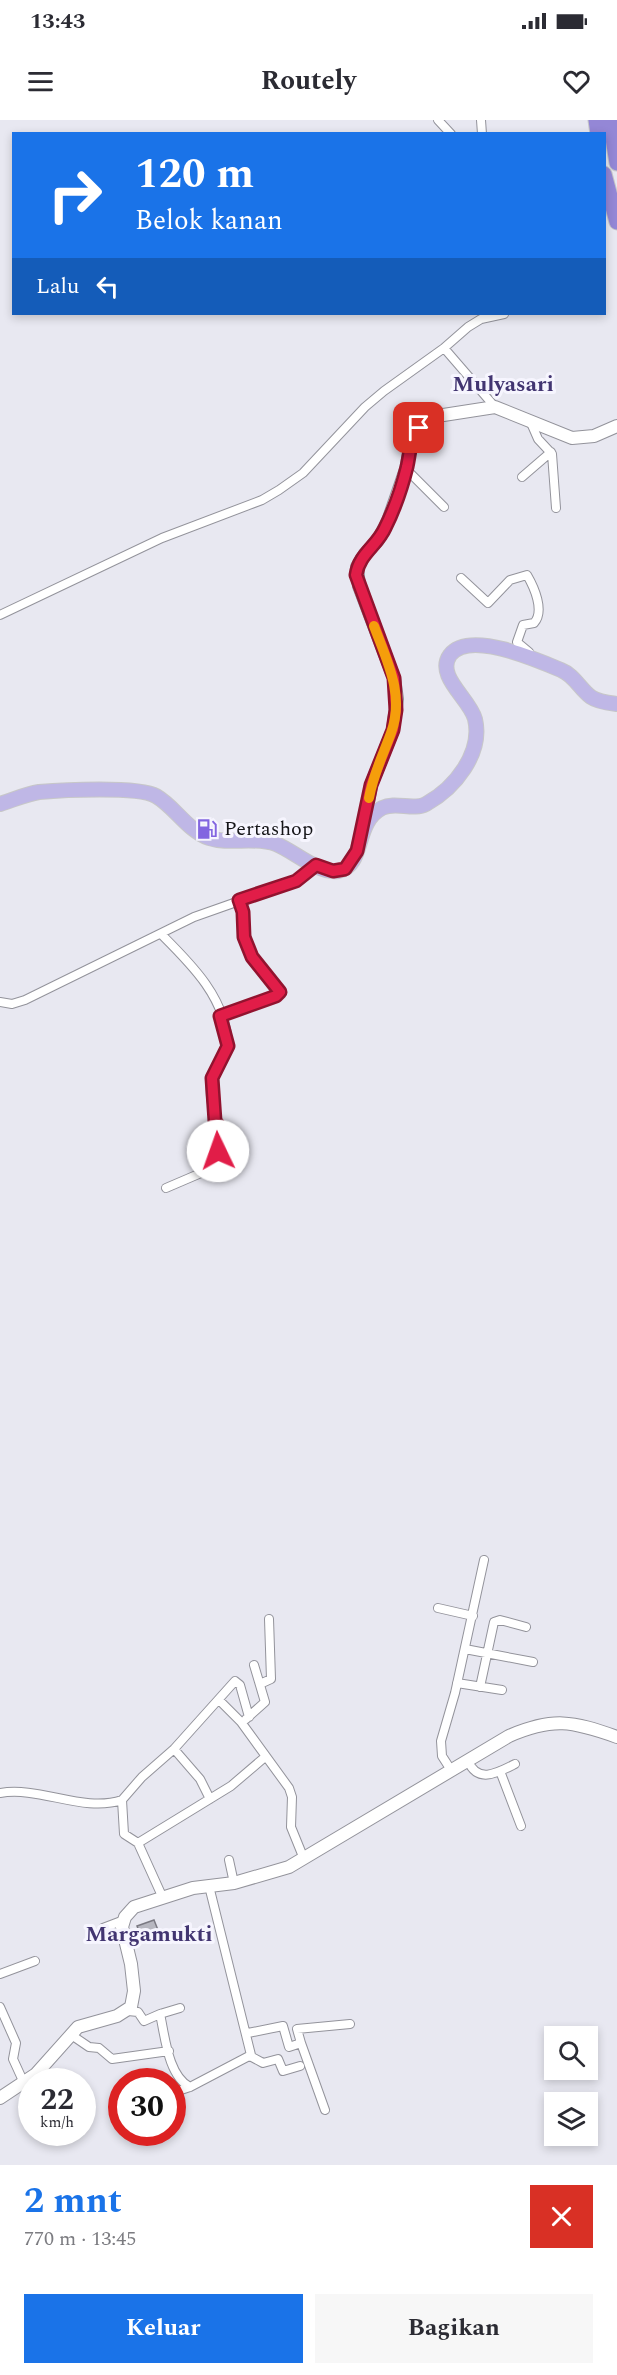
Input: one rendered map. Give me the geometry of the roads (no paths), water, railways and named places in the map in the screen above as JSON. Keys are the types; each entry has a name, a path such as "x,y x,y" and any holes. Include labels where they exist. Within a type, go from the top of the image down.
{"highway":[{"path":"610,120 617,163"},
{"path":"606,181 617,222"}],"main road":[{"path":"0,804 40,792 119,790 151,793 205,836 276,844 316,865 333,871 345,869 354,859 363,825 382,808 427,803 461,773 471,755 476,734 475,718 452,682 446,666 455,650 467,645 481,645 549,667 568,674 591,697 617,704"}],"street":[{"path":"438,120 448,132"},
{"path":"0,615 162,538 262,500 279,490 307,469 366,407 474,323 501,315"},
{"path":"444,348 495,407 572,438 594,435 617,426"},
{"path":"363,825 371,785 393,730 397,699 394,678 356,575 360,560 383,532 406,470 413,435 427,421 446,413 495,407"},
{"path":"531,423 539,441 551,453 556,508"},
{"path":"522,477 551,453"},
{"path":"406,470 444,507"},
{"path":"461,578 488,603 510,580 526,575 536,593 538,616 534,623 523,625 517,642 549,667"},
{"path":"371,785 382,808"},
{"path":"0,1002 12,1004 25,1000 162,935 194,916 291,884 316,865"},
{"path":"222,1019 276,996 280,992 252,957 244,937 243,912 239,900"},
{"path":"162,935 199,972 222,1019 228,1046 212,1082 215,1121 221,1129 217,1140 219,1153 208,1159 208,1170 166,1188"},
{"path":"451,1770 442,1756 441,1741 473,1616 484,1560"},
{"path":"438,1608 473,1616"},
{"path":"260,1684 272,1679 269,1619"},
{"path":"480,1687 494,1622 500,1620 526,1627"},
{"path":"465,1649 486,1655 532,1662"},
{"path":"245,1720 265,1704 254,1665"},
{"path":"0,1793 21,1791 47,1797 105,1803 122,1800 142,1777 174,1749 232,1684 238,1682 245,1720 265,1757 291,1792 291,1827 304,1858"},
{"path":"457,1683 502,1690"},
{"path":"219,1700 245,1720"},
{"path":"103,1928 124,1920 134,1907 162,1896 234,1882 289,1867 509,1736 539,1724 566,1723 617,1737"},
{"path":"174,1749 200,1779 210,1799"},
{"path":"138,1843 231,1786 265,1757"},
{"path":"468,1761 476,1774 500,1771 515,1764"},
{"path":"500,1771 521,1826"},
{"path":"122,1800 123,1832 138,1843 162,1896"},
{"path":"229,1860 234,1882"},
{"path":"209,1886 248,2034 250,2056"},
{"path":"124,1920 123,1935 132,1964 134,1991 128,2011"},
{"path":"0,1974 35,1961"},
{"path":"0,2007 17,2046 13,2060 18,2070"},
{"path":"41,2068 70,2034 83,2024 128,2011 139,2013 143,2020 180,2008"},
{"path":"160,2014 169,2050 180,2079 190,2087"},
{"path":"325,2110 297,2029 350,2024"},
{"path":"248,2034 283,2026 289,2047 301,2043"},
{"path":"70,2034 89,2047 99,2048 112,2059 169,2050"},
{"path":"250,2056 262,2063 278,2059 283,2071 300,2066"},
{"path":"186,2089 250,2056"},
{"path":"0,2098 18,2087"}],"place":[{"name":"Pertashop","path":"207,829"}],"district":[{"name":"Mulyasari","path":"503,384"},
{"name":"Margamukti","path":"149,1934"}]}
